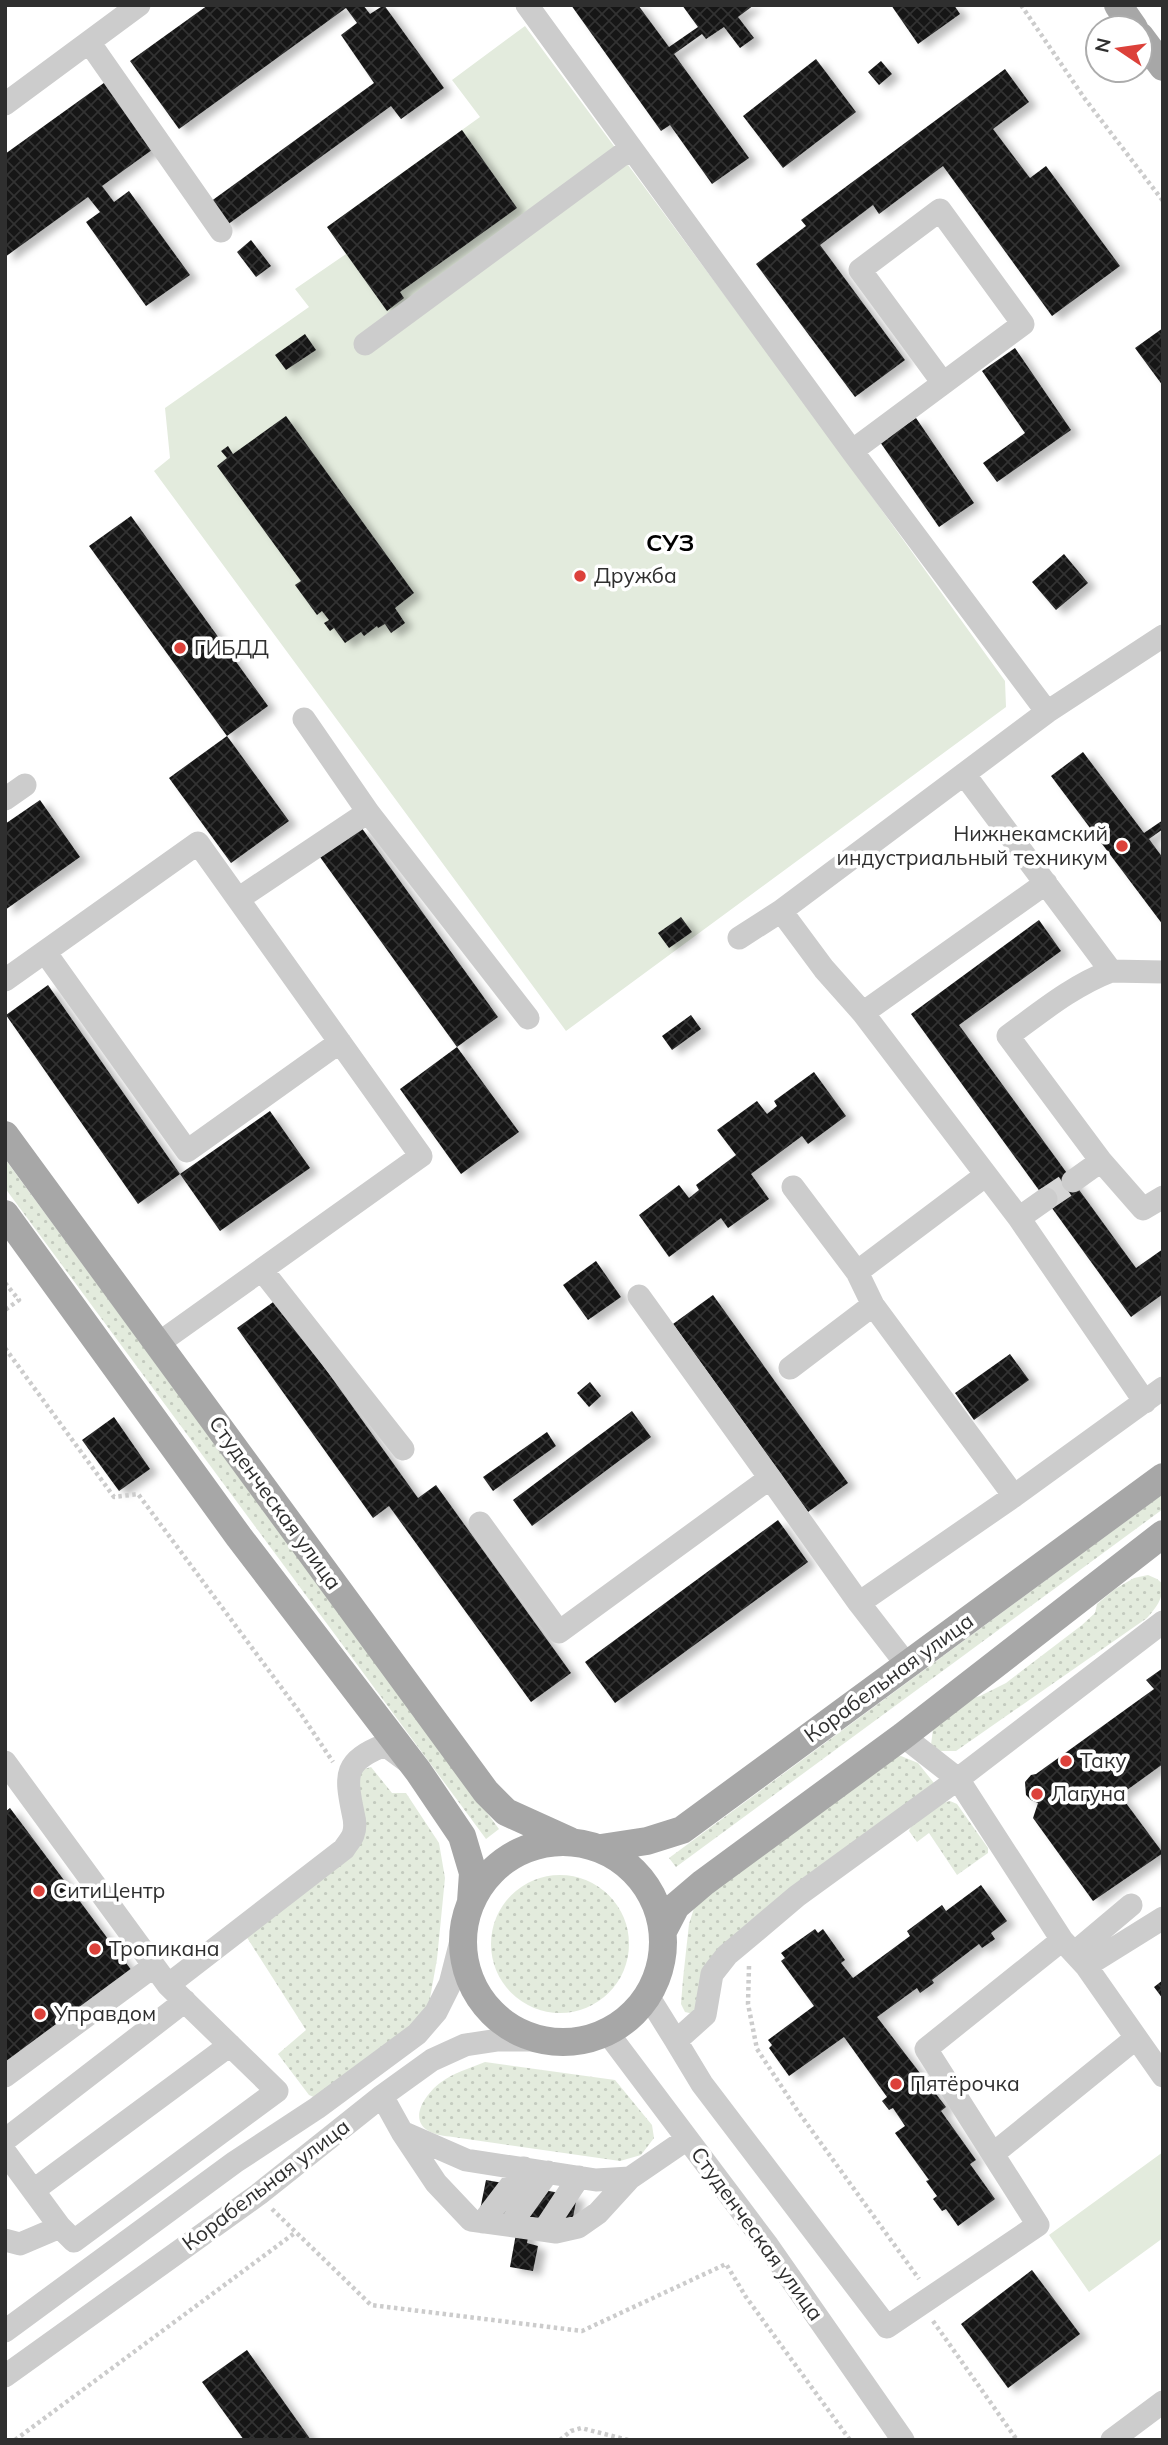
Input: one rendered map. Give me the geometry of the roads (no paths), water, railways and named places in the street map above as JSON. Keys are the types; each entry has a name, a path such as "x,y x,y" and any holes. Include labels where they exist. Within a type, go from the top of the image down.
{"main road":[{"name":"Студенческая улица","path":"5,1135 486,1792 506,1812 570,1841"},
{"path":"5,1214 239,1537 418,1771 462,1836 473,1873 471,1902"},
{"name":"Корабельная улица","path":"601,1848 647,1841 682,1830 1163,1477"},
{"name":"Корабельная улица","path":"663,1931 676,1906 686,1896 1160,1541"},
{"name":"Корабельная улица","path":"570,1841 601,1848 624,1861 643,1881 657,1904 663,1931 662,1965 648,1997 641,2007 614,2029 580,2041 542,2040 513,2029 489,2010 474,1987 464,1961 463,1933 471,1902 487,1876 511,1856 539,1844 570,1841"}],"street":[{"path":"5,104 139,5"},
{"path":"527,5 1047,712"},
{"path":"89,42 222,231"},
{"path":"365,344 631,148"},
{"path":"852,450 943,383 1023,324 940,210 860,270 943,383"},
{"path":"739,939 781,911 1047,712 1163,636"},
{"path":"304,719 368,812 528,1018"},
{"path":"964,774 1111,971"},
{"path":"5,799 25,785"},
{"path":"238,899 368,812"},
{"path":"5,980 198,843 421,1156 159,1343"},
{"path":"863,1013 1046,883"},
{"path":"781,911 824,970 863,1013 1154,1395 859,1604"},
{"path":"45,952 187,1151 340,1042"},
{"path":"1163,972 1111,971 1089,979 1008,1036 1101,1161 1143,1209 1163,1197"},
{"path":"1073,1181 1101,1161"},
{"path":"857,1272 986,1175"},
{"path":"793,1187 857,1272 873,1305 1014,1496"},
{"path":"1019,1217 1046,1199"},
{"path":"262,1270 403,1449"},
{"path":"639,1296 859,1604 907,1665"},
{"path":"790,1368 873,1305"},
{"path":"480,1524 559,1632 770,1478"},
{"path":"676,2041 705,2015 712,1974 727,1955 797,1896 958,1779 1163,1622"},
{"path":"903,1735 958,1779 1074,1953 1163,2076"},
{"path":"168,1984 344,1849 353,1836 356,1825 348,1789 348,1774 367,1752 385,1745 418,1771"},
{"path":"5,1761 168,1984 277,2091 305,2107 317,2108"},
{"path":"648,1997 702,2084 887,2327 1038,2225 926,2049 1074,1953 1131,1905"},
{"path":"1074,1953 1163,1918"},
{"name":"Корабельная улица","path":"5,2331 235,2162 317,2108 417,2035 436,2012 450,1984 463,1933"},
{"path":"5,2077 154,1966"},
{"path":"5,2140 185,2001"},
{"name":"Студенческая улица","path":"607,2032 768,2246 903,2440"},
{"path":"993,2154 1136,2038"},
{"name":"Корабельная улица","path":"5,2376 259,2194 382,2096 432,2060 465,2045 498,2040 542,2040"},
{"path":"33,2190 230,2045"},
{"path":"5,2151 74,2241 277,2091"},
{"path":"382,2096 401,2132 436,2182 471,2220 483,2222 556,2232 578,2227 598,2213 630,2178 687,2139"},
{"path":"401,2132 466,2160 596,2180 630,2178"},
{"path":"483,2222 524,2168"},
{"path":"510,2225 548,2172"},
{"path":"544,2230 579,2177"},
{"path":"10,2246 61,2227"},
{"path":"1112,2440 1163,2402"}],"tunnel":[{"path":"1046,1199 1073,1181"}],"place":[{"name":"Дружба","path":"580,576"},
{"name":"ГИБДД","path":"180,648"},
{"name":"Нижнекамский индустриальный техникум","path":"1122,846"},
{"name":"Таку","path":"1066,1761"},
{"name":"Лагуна","path":"1037,1794"},
{"name":"СитиЦентр","path":"39,1891"},
{"name":"Тропикана","path":"95,1949"},
{"name":"Управдом","path":"40,2014"},
{"name":"Пятёрочка","path":"896,2084"}],"district":[{"name":"СУЗ","path":"670,543"}]}
